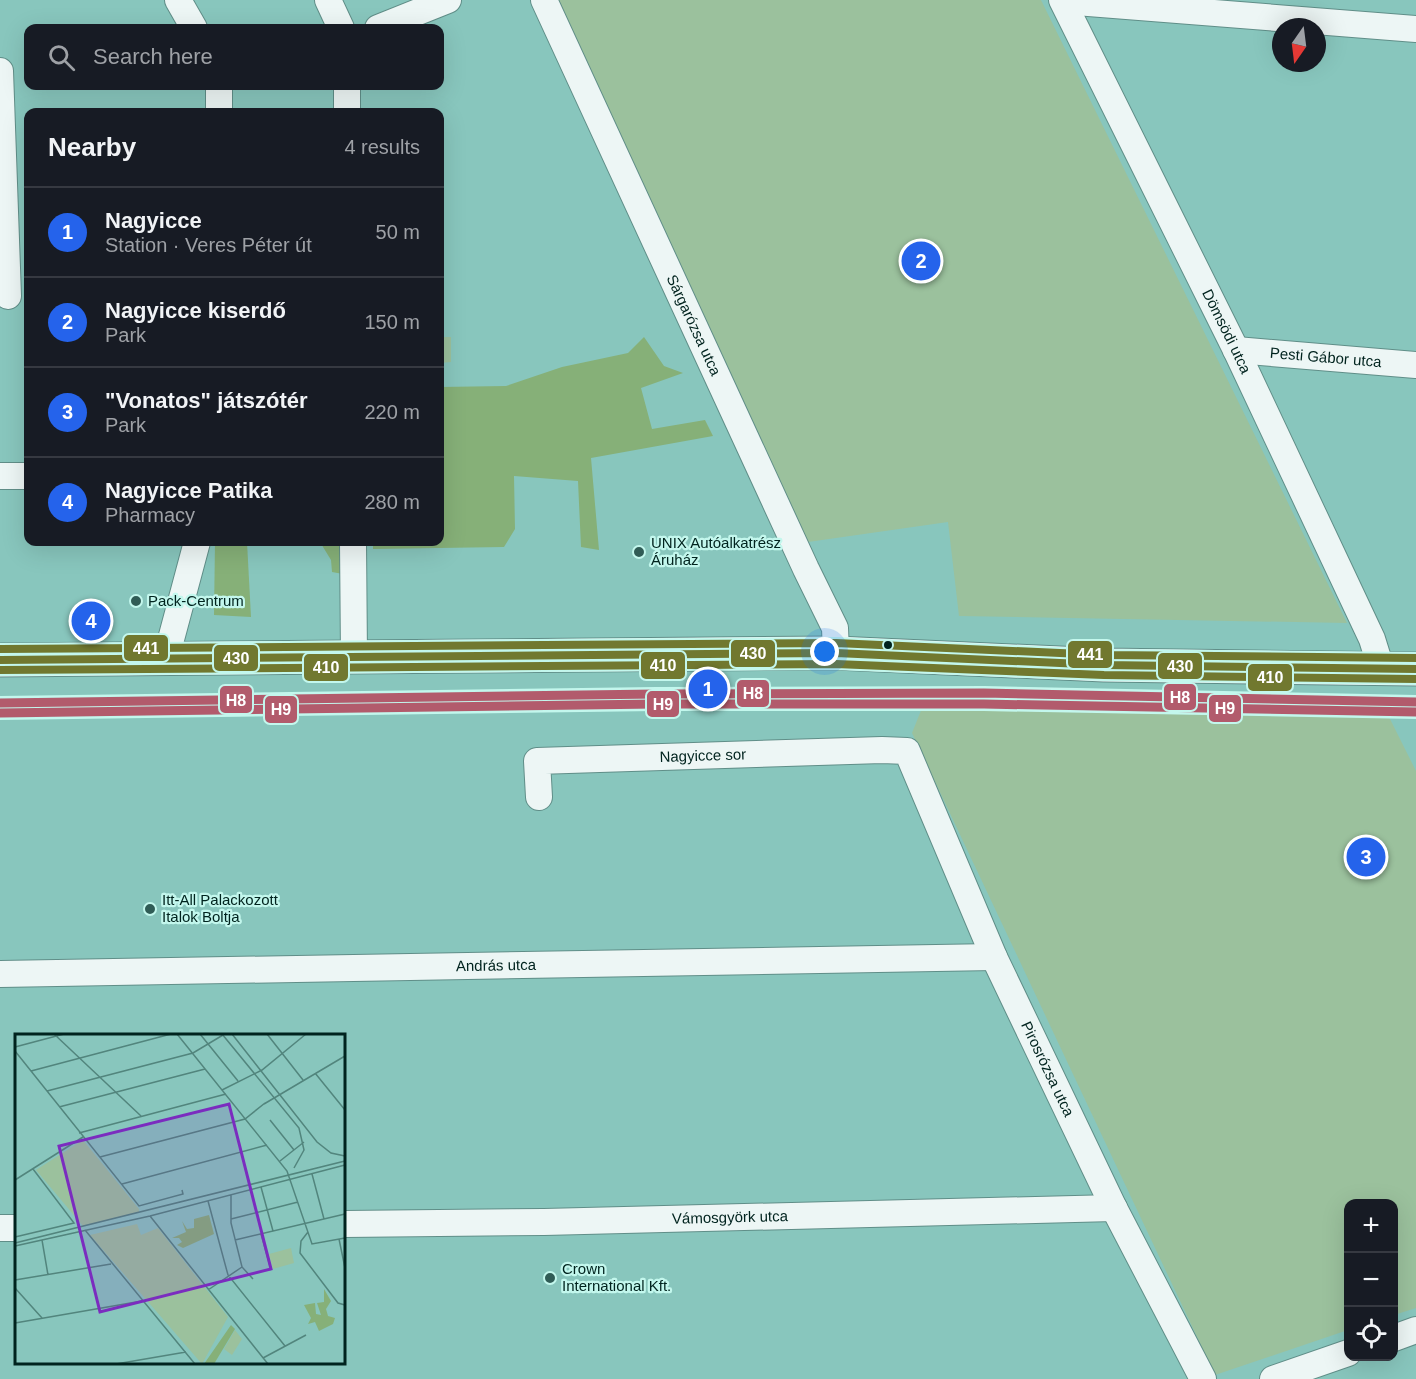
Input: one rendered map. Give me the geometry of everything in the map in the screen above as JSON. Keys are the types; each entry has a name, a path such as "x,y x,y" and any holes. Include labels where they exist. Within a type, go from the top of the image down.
{"main road":[{"path":"0,660 836,653 1104,665 1416,669"}],"street":[{"path":"178,0 192,24"},
{"path":"328,0 339,24"},
{"path":"388,24 448,0"},
{"name":"Sárgarózsa utca","path":"544,0 835,628 836,653"},
{"path":"1063,1 1416,29"},
{"name":"Dömsödi utca","path":"1063,1 1236,350 1372,639 1381,668"},
{"path":"0,71 12,296"},
{"path":"219,90 219,108"},
{"path":"347,90 347,108"},
{"name":"Pesti Gábor utca","path":"1236,350 1416,365"},
{"path":"0,476 24,476"},
{"path":"166,658 196,546"},
{"path":"353,546 354,657"},
{"name":"Nagyicce sor","path":"538,797 537,761 882,750 907,752"},
{"name":"Pirosrózsa utca","path":"907,752 994,957 1114,1209 1203,1379"},
{"name":"András utca","path":"0,975 994,957"},
{"name":"Vámosgyörk utca","path":"345,1224 544,1222 1114,1209"},
{"path":"1398,1337 1416,1330"},
{"path":"1273,1379 1344,1354"}],"green space":[{"path":"555,0 1041,0 1347,623 959,616 948,522 801,543"},
{"path":"444,337 451,337 451,362 444,363"},
{"path":"644,337 664,366 683,373 641,388 652,429 705,420 713,436 591,458 599,550 581,547 578,481 514,476 515,529 504,547 373,549 373,546 444,546 444,387 506,386 562,367 628,353"},
{"path":"215,546 247,546 251,617 214,615"},
{"path":"322,546 342,546 343,574 332,572 331,560"},
{"path":"922,708 1385,709 1416,771 1416,1308 1398,1314 1398,1199 1344,1199 1344,1331 1215,1375 912,733"}],"transit line":[{"name":"441","path":"0,649 836,643 1104,655 1416,658"},
{"name":"430","path":"0,660 836,653 1104,665 1416,669"},
{"name":"410","path":"0,670 836,664 1104,675 1416,679"},
{"name":"H8","path":"0,703 656,694 984,693 1416,702"},
{"name":"H9","path":"0,713 656,704 984,704 1416,712"}],"place":[{"name":"Nagyicce kiserdő","path":"921,261"},
{"name":"UNIX Autóalkatrész Áruház","path":"639,552"},
{"name":"Pack-Centrum","path":"136,601"},
{"name":"Nagyicce Patika","path":"91,621"},
{"name":"Nagyicce","path":"708,689"},
{"name":"\"Vonatos\" játszótér","path":"1366,857"},
{"name":"Itt-All Palackozott Italok Boltja","path":"150,909"},
{"name":"Crown International Kft.","path":"550,1278"}]}
